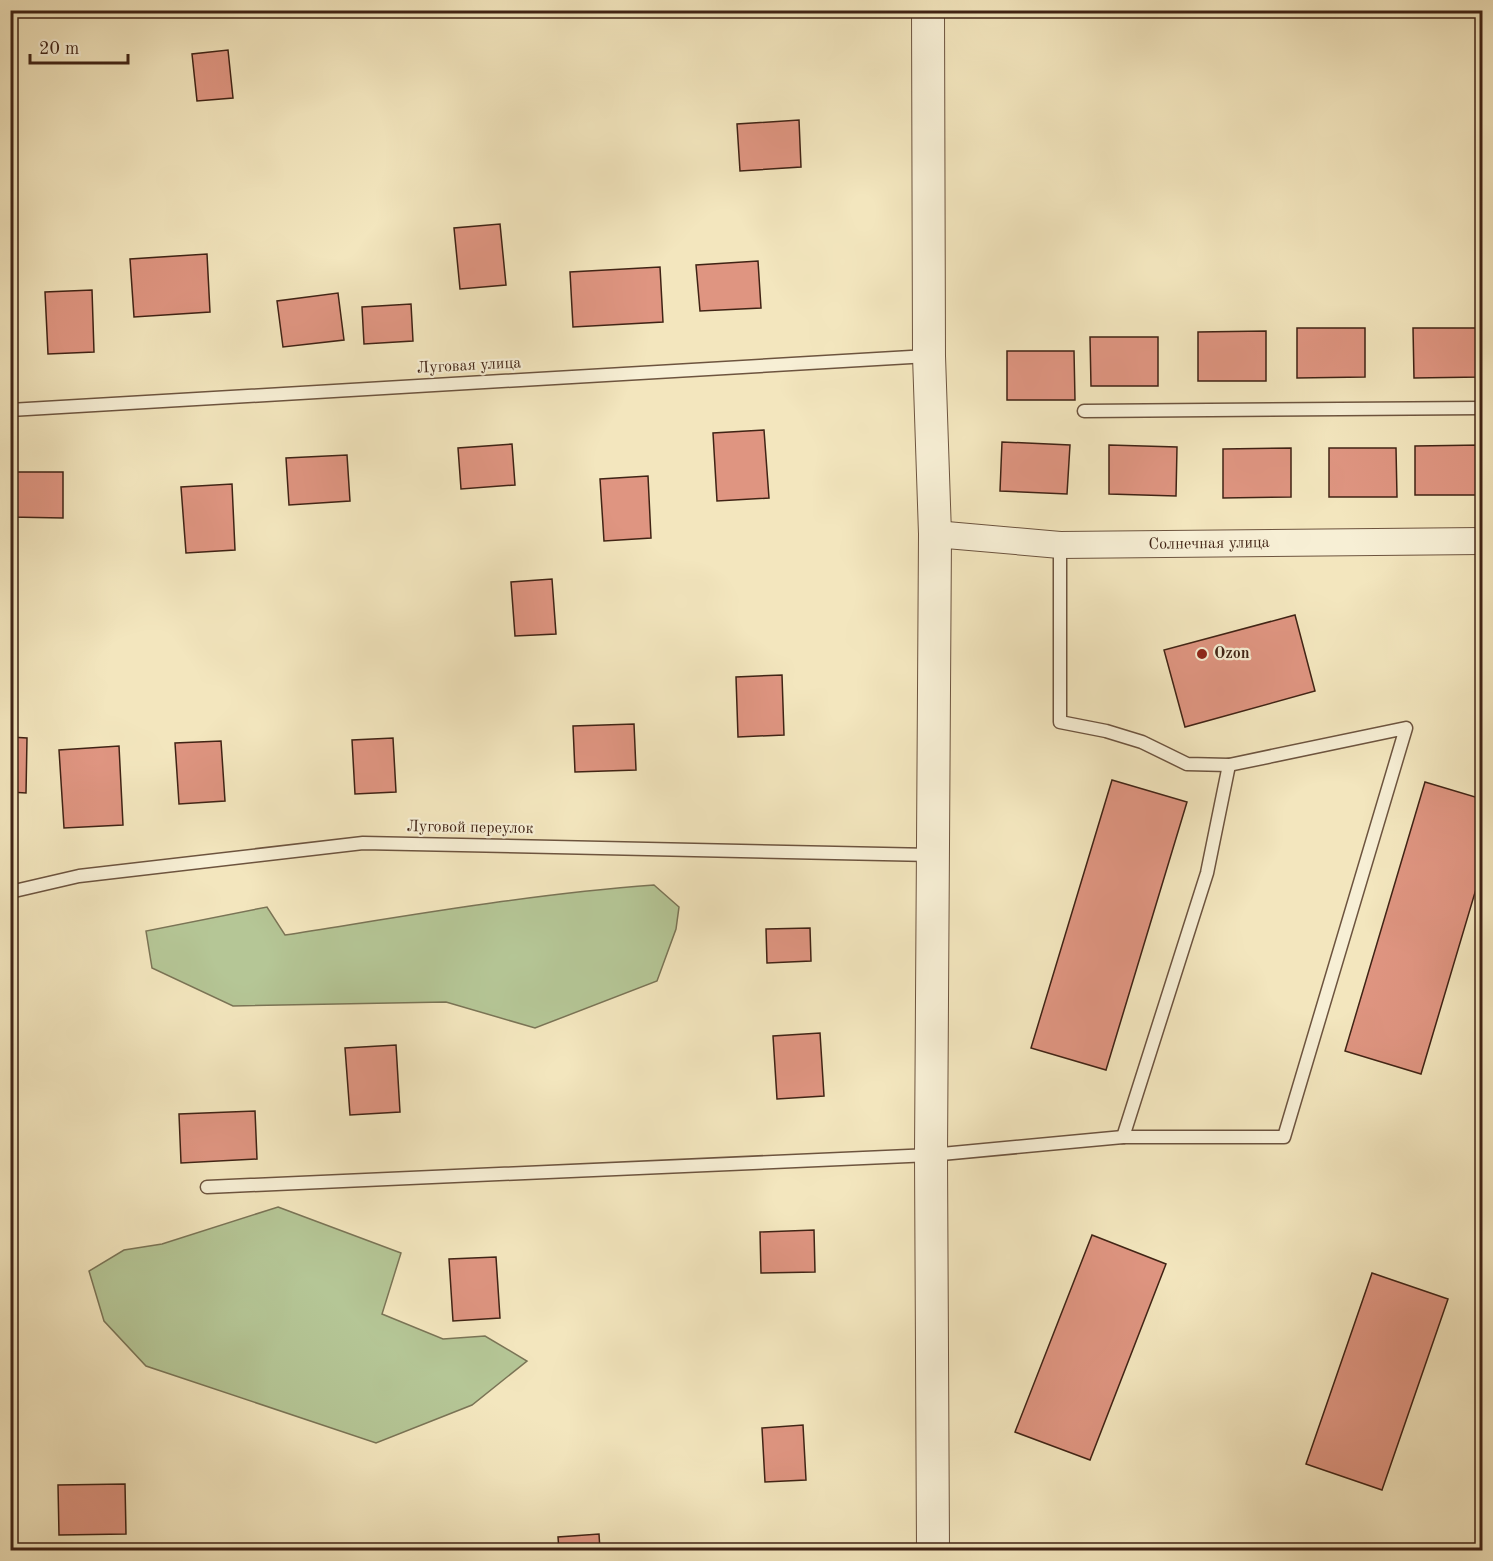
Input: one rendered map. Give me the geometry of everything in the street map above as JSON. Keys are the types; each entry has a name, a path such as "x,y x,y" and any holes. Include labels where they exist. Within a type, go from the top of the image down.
{"street":[{"path":"928,10 929,356 935,534 931,1155 933,1551"},
{"name":"Солнечная улица","path":"935,534 1060,545 1482,541"}],"lane":[{"name":"Луговая улица","path":"10,410 929,356"},
{"path":"1084,411 1482,408"},
{"path":"207,1187 931,1155 1123,1137 1284,1137 1407,728 1229,765 1187,764 1142,742 1106,731 1060,722 1060,545"},
{"path":"1123,1137 1207,873 1229,765"},
{"name":"Луговой переулок","path":"10,892 79,876 363,843 933,855"}],"green space":[{"path":"654,885 679,907 676,929 657,981 535,1028 446,1002 233,1006 152,968 146,931 267,907 285,935 515,900"},
{"path":"278,1207 401,1253 382,1314 443,1339 485,1336 527,1361 472,1405 376,1443 146,1366 104,1321 89,1271 124,1250 162,1244"}],"building":[{"path":"228,50 233,98 197,101 192,54"},
{"path":"799,120 801,167 740,171 737,124"},
{"path":"500,224 506,285 460,289 454,228"},
{"path":"207,254 210,312 134,317 130,259"},
{"path":"758,261 761,308 700,311 696,265"},
{"path":"660,267 663,322 573,327 570,272"},
{"path":"92,290 94,352 48,354 45,292"},
{"path":"338,293 344,340 283,347 277,301"},
{"path":"411,304 413,341 364,344 362,307"},
{"path":"1297,328 1365,328 1365,377 1297,378"},
{"path":"1413,328 1481,328 1481,377 1414,378"},
{"path":"1266,331 1266,381 1198,381 1198,332"},
{"path":"1090,337 1158,337 1158,386 1091,386"},
{"path":"1007,351 1074,351 1075,400 1007,400"},
{"path":"764,430 769,498 717,501 713,433"},
{"path":"1002,442 1070,445 1067,494 1000,491"},
{"path":"512,444 515,485 461,489 458,448"},
{"path":"1109,445 1177,447 1176,496 1109,494"},
{"path":"1482,445 1482,495 1415,495 1415,446"},
{"path":"1291,448 1291,497 1223,498 1223,449"},
{"path":"1329,448 1396,448 1397,497 1329,497"},
{"path":"347,455 350,501 289,505 286,458"},
{"path":"10,472 63,472 63,518 10,517"},
{"path":"648,476 651,538 604,541 600,479"},
{"path":"232,484 235,550 186,553 181,487"},
{"path":"552,579 556,634 515,636 511,582"},
{"path":"1295,615 1315,691 1185,727 1164,650"},
{"path":"782,675 784,735 738,737 736,677"},
{"path":"634,724 636,770 575,772 573,726"},
{"path":"10,737 27,738 26,793 10,792"},
{"path":"393,738 396,792 355,794 352,740"},
{"path":"221,741 225,801 179,804 175,743"},
{"path":"119,746 123,825 64,828 59,750"},
{"path":"1112,780 1187,802 1106,1070 1031,1048"},
{"path":"1425,782 1482,799 1482,869 1421,1074 1345,1051"},
{"path":"810,928 811,961 767,963 766,929"},
{"path":"820,1033 824,1096 777,1099 773,1036"},
{"path":"396,1045 400,1112 350,1115 345,1048"},
{"path":"255,1111 257,1159 181,1163 179,1114"},
{"path":"814,1230 815,1272 761,1273 760,1232"},
{"path":"1092,1235 1166,1264 1090,1460 1015,1432"},
{"path":"496,1257 500,1318 453,1321 449,1259"},
{"path":"1372,1273 1448,1299 1382,1490 1306,1464"},
{"path":"803,1425 806,1480 765,1482 762,1428"},
{"path":"125,1484 126,1534 59,1535 58,1485"},
{"path":"599,1534 600,1550 559,1550 558,1537"},
{"path":"825,1546 825,1550 771,1550 771,1548"}],"place":[{"name":"Ozon","path":"1202,654"}]}
